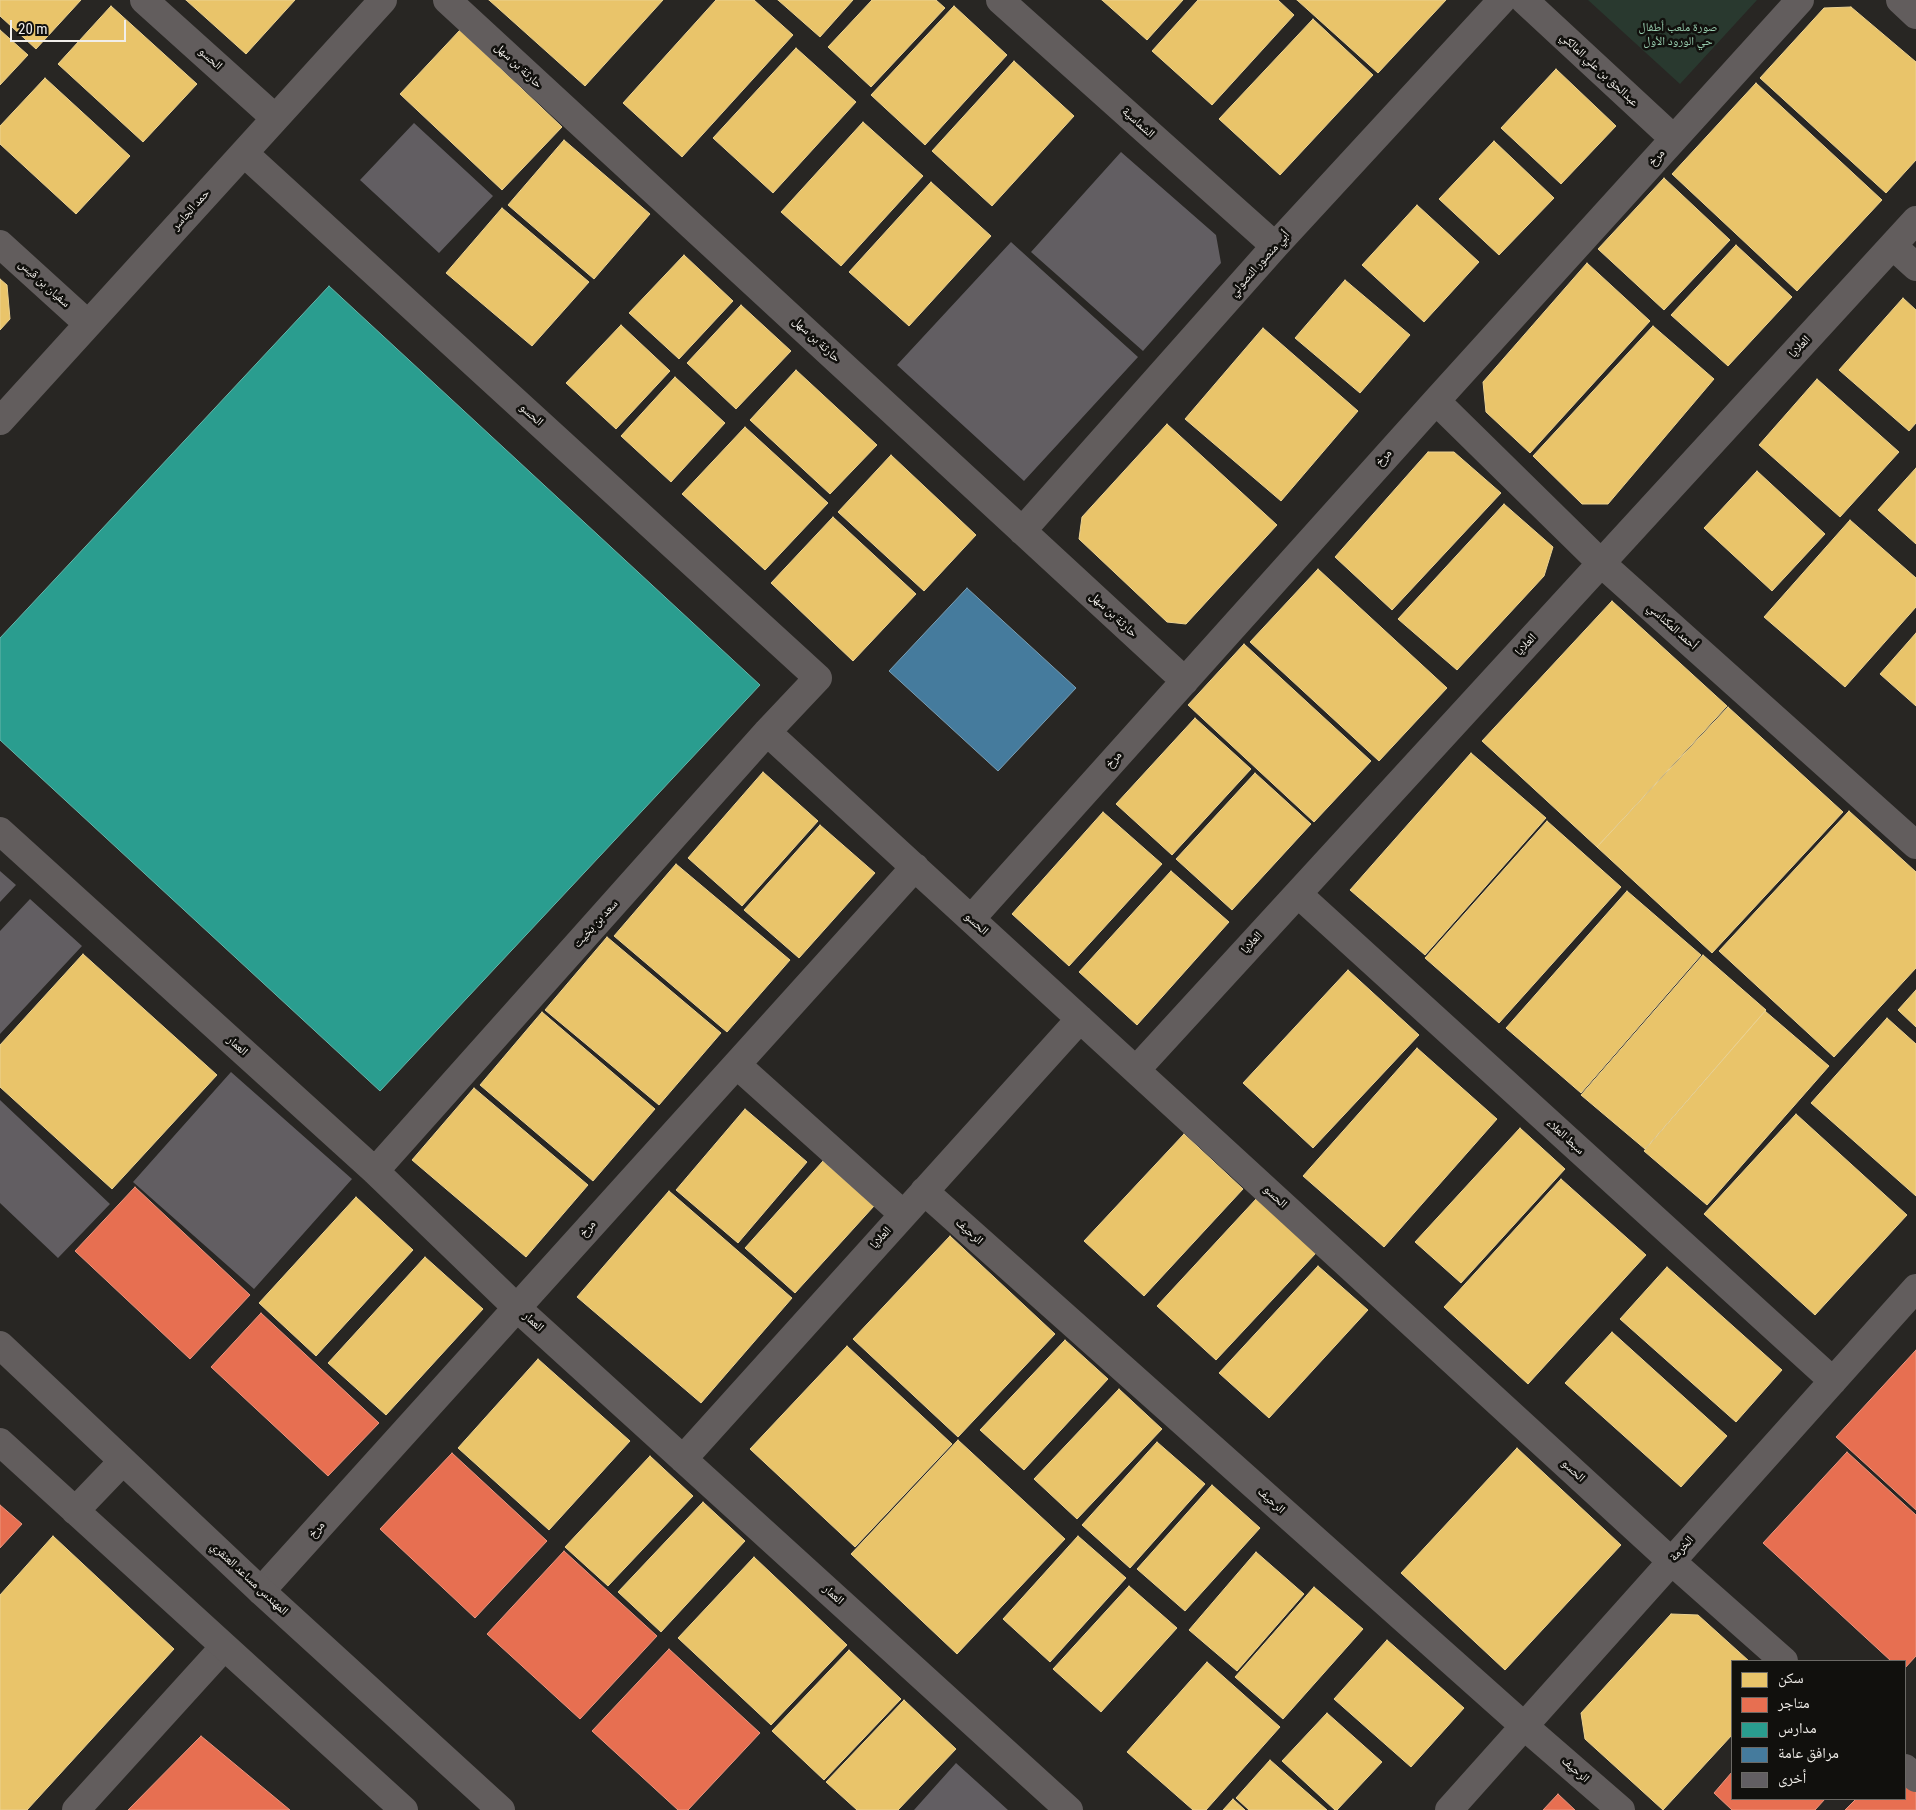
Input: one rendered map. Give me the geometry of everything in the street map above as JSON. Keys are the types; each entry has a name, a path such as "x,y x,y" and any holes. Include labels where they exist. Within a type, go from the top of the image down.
{"street":[{"name":"الحسو","path":"144,0 275,118"},
{"name":"حمد الجاسر","path":"0,421 383,0"},
{"name":"حارثة بن سهل","path":"447,0 1184,681"},
{"name":"الشماسية","path":"1000,0 1275,246"},
{"name":"أبي منصور النصولي","path":"1022,531 1275,246 1502,0"},
{"name":"عبدالحق بن علي المالكي","path":"1524,0 1674,139"},
{"name":"مرخ","path":"971,919 1436,401 1800,0"},
{"path":"1900,0 1916,15"},
{"name":"الحسو","path":"244,153 818,678"},
{"name":"العلايا","path":"1136,1070 1916,220"},
{"name":"سفيان بن قيس","path":"0,244 88,324"},
{"path":"1893,246 1916,267"},
{"name":"أحمد المكناسي","path":"1436,401 1601,563 1916,845"},
{"name":"سعد بن بخيت","path":"375,1170 767,732 818,678"},
{"name":"الحسو","path":"767,732 1672,1561 1783,1660"},
{"name":"العمار","path":"0,831 375,1170 517,1308 1070,1810"},
{"name":"مرخ","path":"261,1591 914,867"},
{"name":"سبط العلاء","path":"1298,894 1833,1381"},
{"name":"العلايا","path":"683,1459 1080,1019"},
{"path":"737,1065 903,1214"},
{"name":"الرحيف","path":"924,1191 1524,1726 1621,1810"},
{"name":"الخرمة","path":"1449,1810 1916,1288"},
{"name":"المهندس مساعد العنقري","path":"0,1345 261,1591 501,1810"},
{"path":"0,1442 404,1810"},
{"path":"75,1510 123,1461"},
{"path":"76,1810 224,1646"},
{"path":"1906,1769 1916,1778"}],"green space":[{"name":"صورة ملعب أطفال حي الورود الأول","path":"1588,0 1757,0 1680,84"}],"building: سكن":[{"path":"0,0 81,0 36,49 0,16"},
{"path":"186,0 295,0 246,54"},
{"path":"489,0 663,0 585,86"},
{"path":"716,0 754,0 793,35 682,157 623,103"},
{"path":"778,0 853,0 820,37"},
{"path":"872,0 936,0 945,8 871,87 828,47"},
{"path":"1102,0 1183,0 1147,40"},
{"path":"1198,0 1278,0 1294,15 1212,105 1152,51"},
{"path":"1297,0 1446,0 1378,73"},
{"path":"111,6 197,84 143,142 58,64"},
{"path":"954,6 1007,55 925,145 871,95"},
{"path":"1851,7 1916,62 1916,160 1886,193 1760,78 1824,8"},
{"path":"1313,19 1373,75 1280,175 1219,119"},
{"path":"0,30 28,55 0,85"},
{"path":"460,30 562,127 502,190 400,94"},
{"path":"796,48 856,102 773,193 713,138"},
{"path":"1014,61 1074,116 992,206 932,151"},
{"path":"1556,69 1616,126 1561,184 1501,128"},
{"path":"45,78 130,156 76,214 0,144 0,126"},
{"path":"1756,83 1882,200 1797,291 1672,174"},
{"path":"863,122 923,176 841,266 781,212"},
{"path":"564,140 650,214 594,279 508,205"},
{"path":"1494,141 1554,198 1499,255 1439,199"},
{"path":"1664,178 1730,240 1664,310 1598,249"},
{"path":"931,182 991,236 909,326 849,272"},
{"path":"1417,205 1479,262 1424,322 1362,265"},
{"path":"502,208 589,282 532,346 446,273"},
{"path":"1736,245 1792,297 1728,366 1671,315"},
{"path":"684,255 733,301 679,359 629,313"},
{"path":"1587,263 1650,321 1530,453 1486,412 1483,382"},
{"path":"0,279 7,285 10,319 0,330"},
{"path":"1345,280 1410,335 1360,393 1295,338"},
{"path":"1903,298 1916,310 1916,423 1909,431 1839,370"},
{"path":"741,305 791,351 736,409 687,363"},
{"path":"621,325 670,371 616,429 566,383"},
{"path":"1653,326 1714,379 1608,504 1582,504 1533,456"},
{"path":"1263,328 1358,411 1281,501 1185,419"},
{"path":"796,370 877,445 830,494 750,420"},
{"path":"675,377 725,423 671,482 621,436"},
{"path":"1817,379 1899,452 1840,517 1759,445"},
{"path":"1167,424 1277,525 1186,624 1167,622 1079,539 1082,517"},
{"path":"745,427 828,503 765,570 682,494"},
{"path":"1428,452 1454,452 1501,493 1392,610 1335,557"},
{"path":"891,455 976,535 924,591 838,512"},
{"path":"1916,468 1916,544 1878,510"},
{"path":"1757,471 1825,534 1772,591 1704,528"},
{"path":"1504,504 1553,547 1544,576 1457,670 1398,619"},
{"path":"833,517 916,594 853,661 771,583"},
{"path":"1850,520 1916,578 1916,607 1845,687 1764,617"},
{"path":"1318,569 1447,688 1379,761 1250,642"},
{"path":"1612,601 1727,706 1597,847 1482,741"},
{"path":"1916,633 1916,706 1880,674"},
{"path":"1244,644 1371,761 1314,822 1188,705"},
{"path":"1728,707 1843,812 1712,953 1597,847"},
{"path":"1195,718 1251,769 1172,855 1116,804"},
{"path":"1471,753 1546,818 1425,955 1350,890"},
{"path":"763,772 818,821 742,906 688,858"},
{"path":"1255,773 1311,824 1232,910 1176,859"},
{"path":"1849,811 1916,872 1916,968 1834,1057 1719,951"},
{"path":"1103,812 1162,864 1069,966 1012,914"},
{"path":"1547,821 1621,887 1499,1023 1425,958"},
{"path":"820,825 875,873 799,958 744,910"},
{"path":"676,864 790,960 727,1032 614,936"},
{"path":"1171,871 1229,922 1137,1025 1079,972"},
{"path":"1627,891 1701,955 1581,1093 1506,1028"},
{"path":"607,937 721,1033 659,1105 545,1010"},
{"path":"83,954 217,1075 112,1189 0,1087 0,1045"},
{"path":"1703,955 1766,1010 1645,1149 1581,1095"},
{"path":"1348,970 1419,1035 1313,1148 1243,1083"},
{"path":"1916,990 1916,1027 1898,1010"},
{"path":"1765,1011 1829,1066 1707,1205 1644,1151"},
{"path":"542,1012 655,1109 593,1181 480,1085"},
{"path":"1887,1018 1916,1044 1916,1196 1811,1103"},
{"path":"1417,1048 1497,1119 1384,1247 1303,1176"},
{"path":"474,1088 588,1185 526,1257 412,1160"},
{"path":"745,1109 807,1162 738,1243 676,1190"},
{"path":"1796,1114 1907,1215 1815,1315 1704,1214"},
{"path":"1520,1128 1565,1169 1461,1283 1415,1242"},
{"path":"1184,1134 1243,1189 1144,1296 1084,1241"},
{"path":"823,1161 874,1206 795,1293 745,1248"},
{"path":"1561,1179 1646,1255 1528,1384 1444,1307"},
{"path":"669,1191 792,1298 701,1403 577,1297"},
{"path":"356,1197 413,1250 316,1356 259,1303"},
{"path":"1257,1198 1316,1253 1216,1360 1157,1306"},
{"path":"950,1236 1055,1334 958,1437 853,1339"},
{"path":"425,1257 483,1309 386,1415 328,1363"},
{"path":"1318,1266 1368,1310 1269,1418 1219,1373"},
{"path":"1667,1267 1782,1370 1736,1422 1620,1319"},
{"path":"1612,1332 1727,1436 1681,1487 1565,1383"},
{"path":"1065,1340 1108,1379 1024,1470 980,1430"},
{"path":"847,1346 952,1444 855,1547 750,1449"},
{"path":"538,1359 630,1441 549,1530 458,1448"},
{"path":"1119,1389 1162,1429 1077,1519 1034,1479"},
{"path":"958,1440 1065,1539 957,1654 851,1554"},
{"path":"1157,1442 1205,1484 1130,1568 1082,1525"},
{"path":"1517,1448 1621,1545 1505,1670 1401,1573"},
{"path":"650,1456 693,1496 608,1586 565,1547"},
{"path":"1212,1485 1260,1528 1185,1611 1137,1569"},
{"path":"703,1502 745,1541 661,1632 618,1592"},
{"path":"53,1536 174,1649 27,1810 0,1810 0,1595"},
{"path":"1078,1536 1126,1578 1050,1662 1003,1619"},
{"path":"1256,1552 1304,1594 1237,1671 1189,1630"},
{"path":"754,1557 847,1645 771,1725 678,1638"},
{"path":"1129,1586 1177,1628 1101,1712 1053,1669"},
{"path":"1314,1587 1363,1629 1283,1719 1235,1677"},
{"path":"1671,1614 1698,1615 1748,1660 1731,1660 1731,1736 1663,1810 1585,1739 1581,1713"},
{"path":"1387,1640 1464,1708 1411,1767 1334,1699"},
{"path":"849,1650 901,1699 824,1780 772,1731"},
{"path":"1207,1662 1280,1727 1206,1810 1193,1810 1127,1752"},
{"path":"904,1700 956,1749 898,1810 857,1810 826,1782"},
{"path":"1327,1713 1382,1762 1337,1810 1282,1761"},
{"path":"1270,1760 1327,1810 1249,1810 1236,1798"},
{"path":"1233,1799 1245,1810 1223,1810"}],"building: متاجر":[{"path":"135,1187 250,1295 190,1359 75,1251"},
{"path":"261,1313 379,1423 328,1476 211,1367"},
{"path":"1916,1350 1916,1510 1836,1437"},
{"path":"1847,1452 1916,1515 1916,1656 1906,1667 1906,1660 1890,1660 1763,1543"},
{"path":"452,1453 547,1541 475,1618 380,1529"},
{"path":"0,1505 22,1524 0,1548"},
{"path":"564,1551 657,1636 580,1719 487,1634"},
{"path":"669,1649 760,1733 688,1810 678,1810 592,1731"},
{"path":"201,1736 290,1810 128,1810"},
{"path":"1731,1773 1731,1800 1824,1800 1815,1810 1732,1810 1714,1793"},
{"path":"1906,1782 1916,1791 1916,1810 1845,1810 1855,1800 1906,1800"},
{"path":"1558,1794 1575,1810 1543,1810"}],"building: مدارس":[{"path":"329,286 760,685 380,1091 0,740 0,638"}],"building: مرافق عامة":[{"path":"967,588 1076,688 998,771 889,671"}],"building: أخرى":[{"path":"414,123 493,196 439,253 360,180"},
{"path":"1121,152 1216,235 1221,263 1143,351 1031,252"},
{"path":"1011,242 1138,357 1024,481 897,365"},
{"path":"0,871 16,885 0,902"},
{"path":"30,899 82,946 0,1034 0,931"},
{"path":"231,1072 352,1179 254,1289 133,1182"},
{"path":"0,1100 110,1204 58,1258 0,1203"},
{"path":"956,1763 1008,1810 914,1810"}]}
